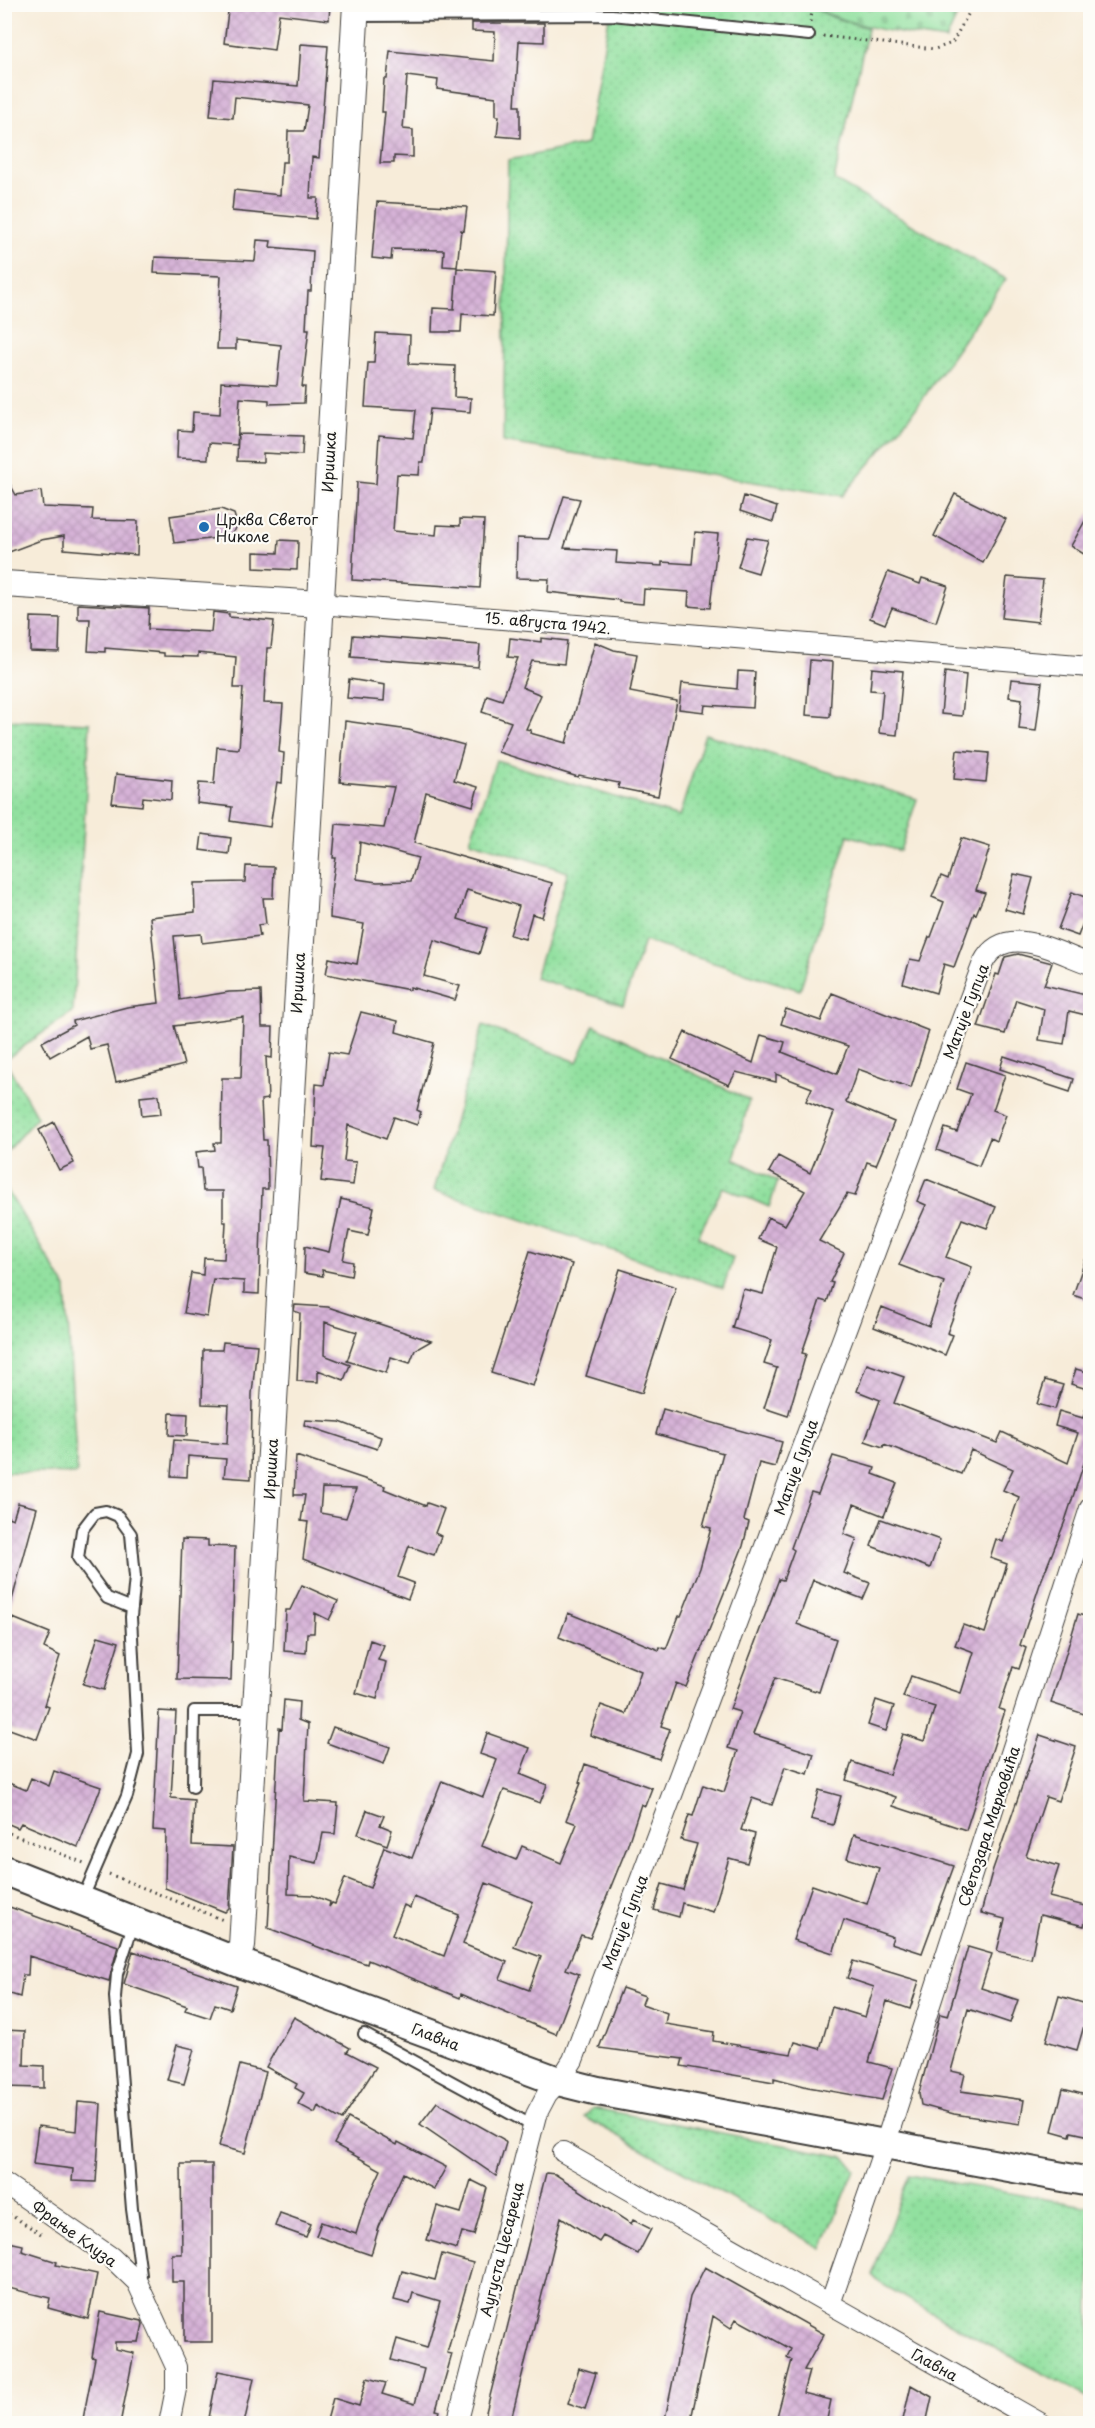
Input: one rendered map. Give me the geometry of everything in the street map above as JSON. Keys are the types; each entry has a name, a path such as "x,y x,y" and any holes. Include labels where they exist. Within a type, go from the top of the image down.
{"main road":[{"name":"Главна","path":"4,1870 237,1962 558,2080 598,2091 1090,2182"}],"street":[{"name":"Иришка","path":"237,1962 244,1929 281,1250 356,10"},
{"name":"15. августа 1942.","path":"4,584 320,604 1090,667"},
{"name":"Матије Гупца","path":"558,2080 575,2054 983,963 995,947 1013,939 1090,964"},
{"name":"Светозара Марковића","path":"884,2144 1090,1508"},
{"name":"Аугуста Цесареца","path":"457,2424 533,2126 542,2102 558,2080"},
{"path":"830,2304 836,2292 884,2144"},
{"name":"Главна","path":"563,2152 1042,2424"},
{"name":"Фрање Клуза","path":"4,2183 111,2256 137,2283 176,2367 176,2390 169,2424"}],"lane":[{"path":"356,10 612,15 808,35"},
{"path":"82,1900 127,1796 138,1754 132,1608 135,1577 131,1534 118,1516 106,1511 95,1514 82,1530 78,1558 107,1598 132,1608"},
{"path":"193,1787 194,1711 257,1711"},
{"path":"134,1922 117,1974 115,1997 132,2209 141,2275 137,2283"},
{"path":"364,2034 533,2126"}],"path":[{"path":"808,35 935,49 952,43 975,4"},
{"path":"4,1831 244,1929"},
{"path":"4,2211 42,2234"}],"green space":[{"path":"611,5 807,5 832,17 868,28 834,180 1006,279 912,414 842,496 503,442 508,160 587,144"},
{"path":"807,5 962,5 946,40 857,24"},
{"path":"5,720 90,723 73,1011 5,1060"},
{"path":"705,734 917,799 900,851 848,835 800,990 644,941 623,1005 535,978 568,872 470,841 496,760 679,817"},
{"path":"483,1025 577,1062 594,1025 749,1100 734,1159 778,1181 769,1207 723,1187 698,1236 733,1258 723,1288 434,1190"},
{"path":"5,1060 37,1117 5,1153"},
{"path":"4,1185 66,1288 77,1474 5,1472"},
{"path":"593,2108 845,2157 855,2170 822,2248 584,2117"},
{"path":"909,2175 1090,2207 1090,2398 976,2338 880,2283 872,2275"}],"building":[{"path":"229,4 330,4 329,20 279,14 274,50 224,43"},
{"path":"472,4 545,4 544,8 472,8"},
{"path":"472,23 544,23 544,42 519,41 515,106 520,106 520,138 497,136 499,116 496,116 496,97 437,89 438,80 407,76 403,129 413,130 413,157 394,156 394,163 380,163 385,112 382,112 384,79 387,79 390,51 494,61 495,32 472,31"},
{"path":"301,44 328,46 319,158 312,157 310,198 318,198 316,219 232,211 234,190 280,195 282,162 287,162 288,131 304,131 308,105 235,97 233,118 210,116 214,79 298,86"},
{"path":"377,202 467,207 464,231 461,230 457,267 443,266 444,250 392,249 391,260 372,258"},
{"path":"257,240 271,241 270,247 313,251 306,329 309,329 302,387 305,387 304,403 269,404 269,400 240,398 237,445 209,443 208,459 177,458 178,430 192,431 193,412 220,414 221,382 277,385 281,345 236,340 236,349 217,349 221,276 154,273 155,257 255,261"},
{"path":"457,268 496,271 493,316 462,314 461,332 432,332 433,308 454,309"},
{"path":"376,333 410,335 409,364 455,366 454,397 471,398 470,412 430,409 424,462 420,462 419,475 397,474 393,531 436,535 437,525 460,526 460,519 484,520 480,588 352,580 357,482 376,484 379,435 413,438 416,410 365,407 368,363 374,363"},
{"path":"238,434 303,436 302,455 263,453 263,462 237,461"},
{"path":"4,473 16,495 41,491 43,507 93,509 92,520 138,521 137,555 64,549 64,536 41,540 4,554 4,529 8,527 4,507"},
{"path":"955,494 1006,519 983,563 934,536"},
{"path":"564,496 580,499 564,548 617,551 616,563 662,566 662,562 692,564 695,532 718,534 710,608 688,606 689,592 644,589 643,604 548,592 549,579 516,578 517,538 550,539"},
{"path":"744,496 777,507 773,522 740,511"},
{"name":"Црква Светог Николе","path":"221,509 234,514 237,524 235,530 227,537 174,543 170,516"},
{"path":"1090,512 1090,558 1071,546"},
{"path":"747,537 768,540 758,573 738,567"},
{"path":"279,540 298,541 297,570 254,568 254,552 278,553"},
{"path":"888,572 920,584 922,578 948,586 936,622 892,608 885,624 870,618"},
{"path":"1007,577 1043,580 1038,622 1002,618"},
{"path":"78,604 149,608 148,629 211,632 213,612 229,614 229,617 274,621 271,648 267,648 264,703 283,704 279,752 284,753 282,783 277,782 270,827 230,821 232,807 197,803 199,783 214,784 217,747 239,749 243,688 234,688 236,657 198,653 198,657 164,656 164,653 105,648 105,652 88,651 90,619 78,619"},
{"path":"31,617 60,618 59,652 30,651"},
{"path":"353,635 480,645 478,667 351,657"},
{"path":"510,638 541,642 541,638 567,641 564,664 532,661 522,687 541,695 526,729 531,730 530,733 566,743 595,642 614,650 637,654 630,692 677,701 658,796 618,788 619,783 579,775 578,777 498,752 511,722 482,712 487,695 502,700 518,658 508,657"},
{"path":"810,660 833,662 830,717 806,715"},
{"path":"872,668 903,671 897,735 879,733 883,691 870,690"},
{"path":"738,671 755,672 753,708 705,705 704,712 679,709 682,683 737,689"},
{"path":"945,672 966,675 962,716 941,714"},
{"path":"349,679 385,685 384,701 347,698"},
{"path":"1011,679 1042,682 1036,731 1019,729 1022,699 1009,697"},
{"path":"345,721 409,730 464,745 454,780 478,787 473,806 426,792 414,843 552,883 542,917 532,914 525,939 510,935 519,906 467,890 458,919 487,928 479,954 434,940 424,976 460,986 455,1000 410,987 410,990 326,974 329,958 357,964 364,924 330,918 336,858 333,858 336,824 384,828 394,787 340,782","holes":["360,842 418,858 411,881 377,882 357,879"]},
{"path":"957,750 989,753 986,782 954,779"},
{"path":"116,774 172,780 171,800 143,797 142,806 112,803"},
{"path":"202,834 231,838 229,854 200,850"},
{"path":"961,838 990,847 976,890 985,893 976,914 974,913 954,967 944,964 936,993 903,983 910,959 920,961 929,937 931,937 944,902 932,897 941,876 948,879"},
{"path":"246,866 274,867 273,898 263,898 266,924 258,925 260,936 202,943 201,934 174,936 180,1000 229,992 261,991 262,1027 273,1027 272,1058 266,1057 268,1099 261,1100 263,1140 267,1140 268,1189 262,1189 259,1294 244,1293 244,1281 213,1279 207,1317 184,1313 191,1273 203,1275 204,1258 224,1259 226,1222 223,1222 223,1191 203,1191 201,1168 198,1168 196,1152 215,1150 214,1143 221,1143 222,1078 241,1078 243,1017 174,1026 184,1065 116,1082 107,1045 90,1049 87,1036 50,1057 42,1042 74,1025 73,1021 127,1007 159,1003 150,917 195,912 194,883 245,882"},
{"path":"1014,874 1033,878 1023,914 1005,909"},
{"path":"1072,892 1090,899 1090,925 1083,923 1078,936 1058,929"},
{"path":"1018,954 1052,963 1044,985 1090,996 1090,1016 1069,1011 1064,1044 1039,1040 1044,1009 1016,1000 1005,1034 978,1027 996,974 999,975 1005,957"},
{"path":"832,993 929,1031 911,1088 858,1069 846,1102 894,1122 876,1165 867,1162 855,1196 847,1194 819,1241 844,1253 830,1282 833,1283 827,1302 820,1300 802,1353 806,1354 788,1416 764,1408 777,1368 764,1364 772,1340 732,1328 743,1289 763,1294 777,1247 758,1239 768,1217 785,1225 805,1191 769,1172 778,1156 810,1173 834,1113 806,1101 812,1088 776,1074 776,1082 736,1072 729,1085 672,1059 685,1032 753,1063 761,1035 785,1042 782,1052 837,1074 848,1046 781,1024 786,1009 821,1021"},
{"path":"361,1012 398,1021 396,1032 434,1043 417,1110 421,1112 417,1125 394,1117 386,1139 348,1125 344,1161 356,1162 353,1185 321,1181 325,1148 313,1147 316,1084 324,1085 329,1052 347,1055"},
{"path":"1004,1056 1074,1079 1070,1092 1000,1069"},
{"path":"966,1062 1005,1075 993,1110 1006,1115 996,1141 990,1138 979,1166 937,1150 945,1128 957,1132 971,1094 957,1089"},
{"path":"159,1095 161,1114 142,1116 140,1097"},
{"path":"54,1122 74,1163 59,1170 39,1130"},
{"path":"926,1179 996,1207 987,1228 962,1219 946,1257 972,1267 947,1333 953,1335 945,1355 874,1327 882,1307 929,1326 944,1282 899,1265 926,1205 917,1201"},
{"path":"341,1199 374,1207 368,1235 349,1231 343,1260 353,1262 351,1276 322,1270 323,1276 304,1273 305,1246 329,1252"},
{"path":"530,1251 572,1264 533,1386 491,1373"},
{"path":"1088,1252 1090,1252 1090,1301 1073,1295"},
{"path":"620,1269 676,1287 642,1393 586,1376"},
{"path":"295,1305 328,1307 431,1341 415,1350 410,1363 391,1357 386,1373 347,1361 357,1332 325,1322 324,1355 350,1365 344,1380 318,1370 318,1382 297,1381 300,1313 294,1311"},
{"path":"223,1342 257,1345 252,1394 251,1479 224,1477 226,1459 188,1456 187,1477 171,1476 174,1440 227,1444 229,1405 202,1404 203,1350 222,1350"},
{"path":"867,1364 904,1377 894,1403 997,1443 1002,1432 1068,1463 1078,1433 1055,1426 1059,1411 1083,1418 1087,1404 1090,1405 1090,1452 1088,1451 1065,1521 1040,1584 1020,1645 1026,1648 1019,1669 1013,1667 999,1709 1005,1711 966,1830 893,1806 896,1797 846,1780 852,1762 889,1775 903,1734 924,1741 935,1707 903,1697 911,1676 961,1693 974,1652 955,1645 963,1625 985,1633 1007,1564 990,1558 996,1539 1003,1542 1019,1497 1003,1490 1013,1469 971,1450 961,1474 884,1444 883,1447 865,1441 880,1400 857,1391"},
{"path":"1076,1369 1090,1373 1090,1390 1071,1384"},
{"path":"1045,1380 1063,1385 1055,1409 1037,1404"},
{"path":"663,1409 782,1442 775,1467 759,1463 744,1520 749,1522 743,1546 686,1687 676,1683 661,1726 670,1729 659,1759 590,1735 601,1705 626,1714 641,1671 559,1637 568,1613 659,1650 660,1647 666,1649 700,1568 711,1528 703,1526 723,1453 656,1434"},
{"path":"170,1413 188,1414 187,1436 169,1435"},
{"path":"305,1420 340,1422 381,1437 377,1449 304,1425"},
{"path":"296,1456 385,1486 384,1489 426,1506 427,1503 444,1509 435,1533 441,1536 434,1555 409,1546 398,1577 414,1583 408,1599 303,1559 308,1522 301,1521 305,1495 294,1495","holes":["322,1488 356,1489 346,1518 320,1513"]},
{"path":"833,1456 875,1468 873,1474 897,1483 884,1516 854,1504 844,1534 857,1539 844,1573 870,1583 863,1599 813,1580 797,1624 836,1639 819,1692 775,1678 753,1734 814,1754 808,1774 785,1767 772,1805 752,1798 741,1830 755,1834 747,1863 729,1858 713,1912 682,1903 679,1917 654,1910 662,1884 683,1890 697,1844 681,1840 689,1815 693,1816 703,1785 724,1792 738,1751 728,1748 740,1712 730,1709 779,1579 783,1580 794,1550 791,1548 811,1492 818,1494"},
{"path":"18,1503 37,1508 9,1611 4,1611 4,1529 8,1517 13,1519"},
{"path":"881,1519 940,1540 930,1568 871,1546"},
{"path":"182,1539 208,1540 208,1546 235,1547 231,1680 177,1679"},
{"path":"302,1585 338,1601 329,1620 315,1613 314,1633 307,1633 306,1653 284,1651 286,1610 290,1610"},
{"path":"1078,1614 1090,1618 1090,1716 1051,1703"},
{"path":"13,1618 50,1633 44,1648 60,1656 44,1705 49,1707 37,1739 4,1727 4,1639"},
{"path":"98,1636 119,1642 104,1690 83,1684"},
{"path":"370,1640 384,1645 378,1660 386,1662 377,1699 356,1693"},
{"path":"284,1700 299,1702 298,1720 308,1724 304,1801 338,1803 335,1834 323,1833 317,1863 289,1857 288,1894 312,1895 330,1902 329,1907 332,1903 335,1904 345,1878 370,1888 384,1847 412,1858 442,1781 483,1797 497,1760 480,1754 487,1733 530,1748 520,1774 547,1785 540,1803 504,1790 482,1846 516,1860 522,1846 561,1863 577,1824 566,1820 581,1783 579,1782 585,1764 652,1788 645,1806 641,1804 627,1847 590,1938 581,1935 566,1969 579,1974 556,2034 461,1994 460,1998 368,1960 367,1964 268,1928 279,1728 282,1729","holes":["486,1883 533,1902 514,1947 541,1957 529,1990 500,1979 507,1962 463,1944","414,1897 459,1915 444,1956 392,1935 404,1905 410,1908"]},
{"path":"876,1700 894,1706 886,1731 868,1725"},
{"path":"159,1711 176,1712 171,1798 194,1800 192,1845 233,1847 229,1908 225,1912 165,1888 166,1831 153,1830"},
{"path":"333,1727 390,1747 384,1764 327,1743"},
{"path":"1040,1735 1076,1747 1058,1801 1046,1797 1026,1856 1059,1866 1049,1897 1089,1907 1084,1926 1040,1915 1031,1959 997,1951 1005,1919 981,1913 992,1872"},
{"path":"54,1771 101,1787 78,1847 21,1823 18,1828 4,1822 4,1781 26,1790 31,1778 49,1786"},
{"path":"819,1790 841,1796 833,1825 811,1819"},
{"path":"367,1810 384,1816 380,1825 392,1830 387,1845 358,1834"},
{"path":"854,1834 954,1866 922,1953 891,1943 893,1937 844,1920 833,1953 793,1940 812,1885 867,1904 879,1868 847,1858"},
{"path":"4,1905 118,1946 109,1981 29,1956 28,1975 23,1975 20,1997 4,1992"},
{"path":"968,1947 992,1954 981,1988 1018,2000 1010,2023 968,2009 951,2071 965,2074 961,2091 1024,2100 1020,2124 954,2114 921,2105 919,2093 940,2014 948,2016"},
{"path":"133,1951 237,1986 230,2009 215,2004 210,2018 185,2010 187,2006 124,1984"},
{"path":"853,1961 919,1981 910,2009 887,2001 869,2062 892,2068 882,2100 808,2087 774,2078 774,2082 681,2066 683,2059 599,2048 622,1988 645,1996 642,2004 667,2013 665,2024 714,2032 713,2041 791,2054 795,2042 820,2049 832,2007 865,2017 874,1987 847,1978"},
{"path":"1059,1996 1090,2005 1077,2050 1046,2041"},
{"path":"294,2017 350,2048 347,2052 376,2067 342,2120 318,2106 315,2113 298,2104 304,2093 295,2088 297,2084 266,2067"},
{"path":"4,2030 25,2031 24,2065 44,2066 44,2088 4,2087"},
{"path":"177,2045 194,2049 184,2084 167,2080"},
{"path":"240,2065 266,2072 245,2153 219,2146"},
{"path":"1063,2089 1090,2096 1090,2136 1071,2132 1070,2136 1052,2131"},
{"path":"78,2102 101,2104 96,2182 72,2181 73,2169 33,2164 38,2126 76,2131"},
{"path":"437,2102 503,2139 506,2143 496,2176 420,2124"},
{"path":"348,2118 397,2145 398,2142 446,2167 434,2189 403,2173 379,2227 371,2255 316,2236 321,2222 356,2234 365,2205 381,2170 334,2144"},
{"path":"181,2164 212,2164 212,2342 184,2342 184,2282 172,2282 172,2254 182,2254"},
{"path":"546,2173 555,2174 631,2224 633,2220 651,2229 638,2254 603,2236 599,2242 561,2217 510,2424 483,2424"},
{"path":"471,2180 487,2188 474,2235 462,2232 457,2249 427,2240 437,2206 461,2213"},
{"path":"280,2213 311,2224 306,2237 275,2226"},
{"path":"4,2241 23,2245 22,2251 57,2262 56,2265 97,2274 88,2319 48,2308 50,2298 4,2287"},
{"path":"442,2254 473,2263 447,2353 452,2354 436,2410 440,2411 436,2424 326,2424 333,2398 359,2406 367,2378 386,2383 382,2394 415,2404 424,2369 391,2360 397,2339 427,2348 440,2301 413,2293 410,2304 394,2300 402,2271 435,2280"},
{"path":"705,2267 824,2334 804,2370 809,2371 803,2393 831,2400 826,2424 775,2424 792,2360 787,2357 791,2349 736,2319 731,2328 713,2316 690,2424 664,2424 690,2297"},
{"path":"100,2312 142,2321 143,2324 139,2342 115,2342 115,2349 134,2353 120,2424 82,2424 95,2358 92,2357"},
{"path":"579,2368 596,2373 585,2409 568,2403"},
{"path":"218,2371 254,2378 244,2424 209,2418"},
{"path":"911,2385 932,2397 926,2424 902,2424"}],"place":[{"name":"Црква Светог Николе","path":"204,527"}]}
